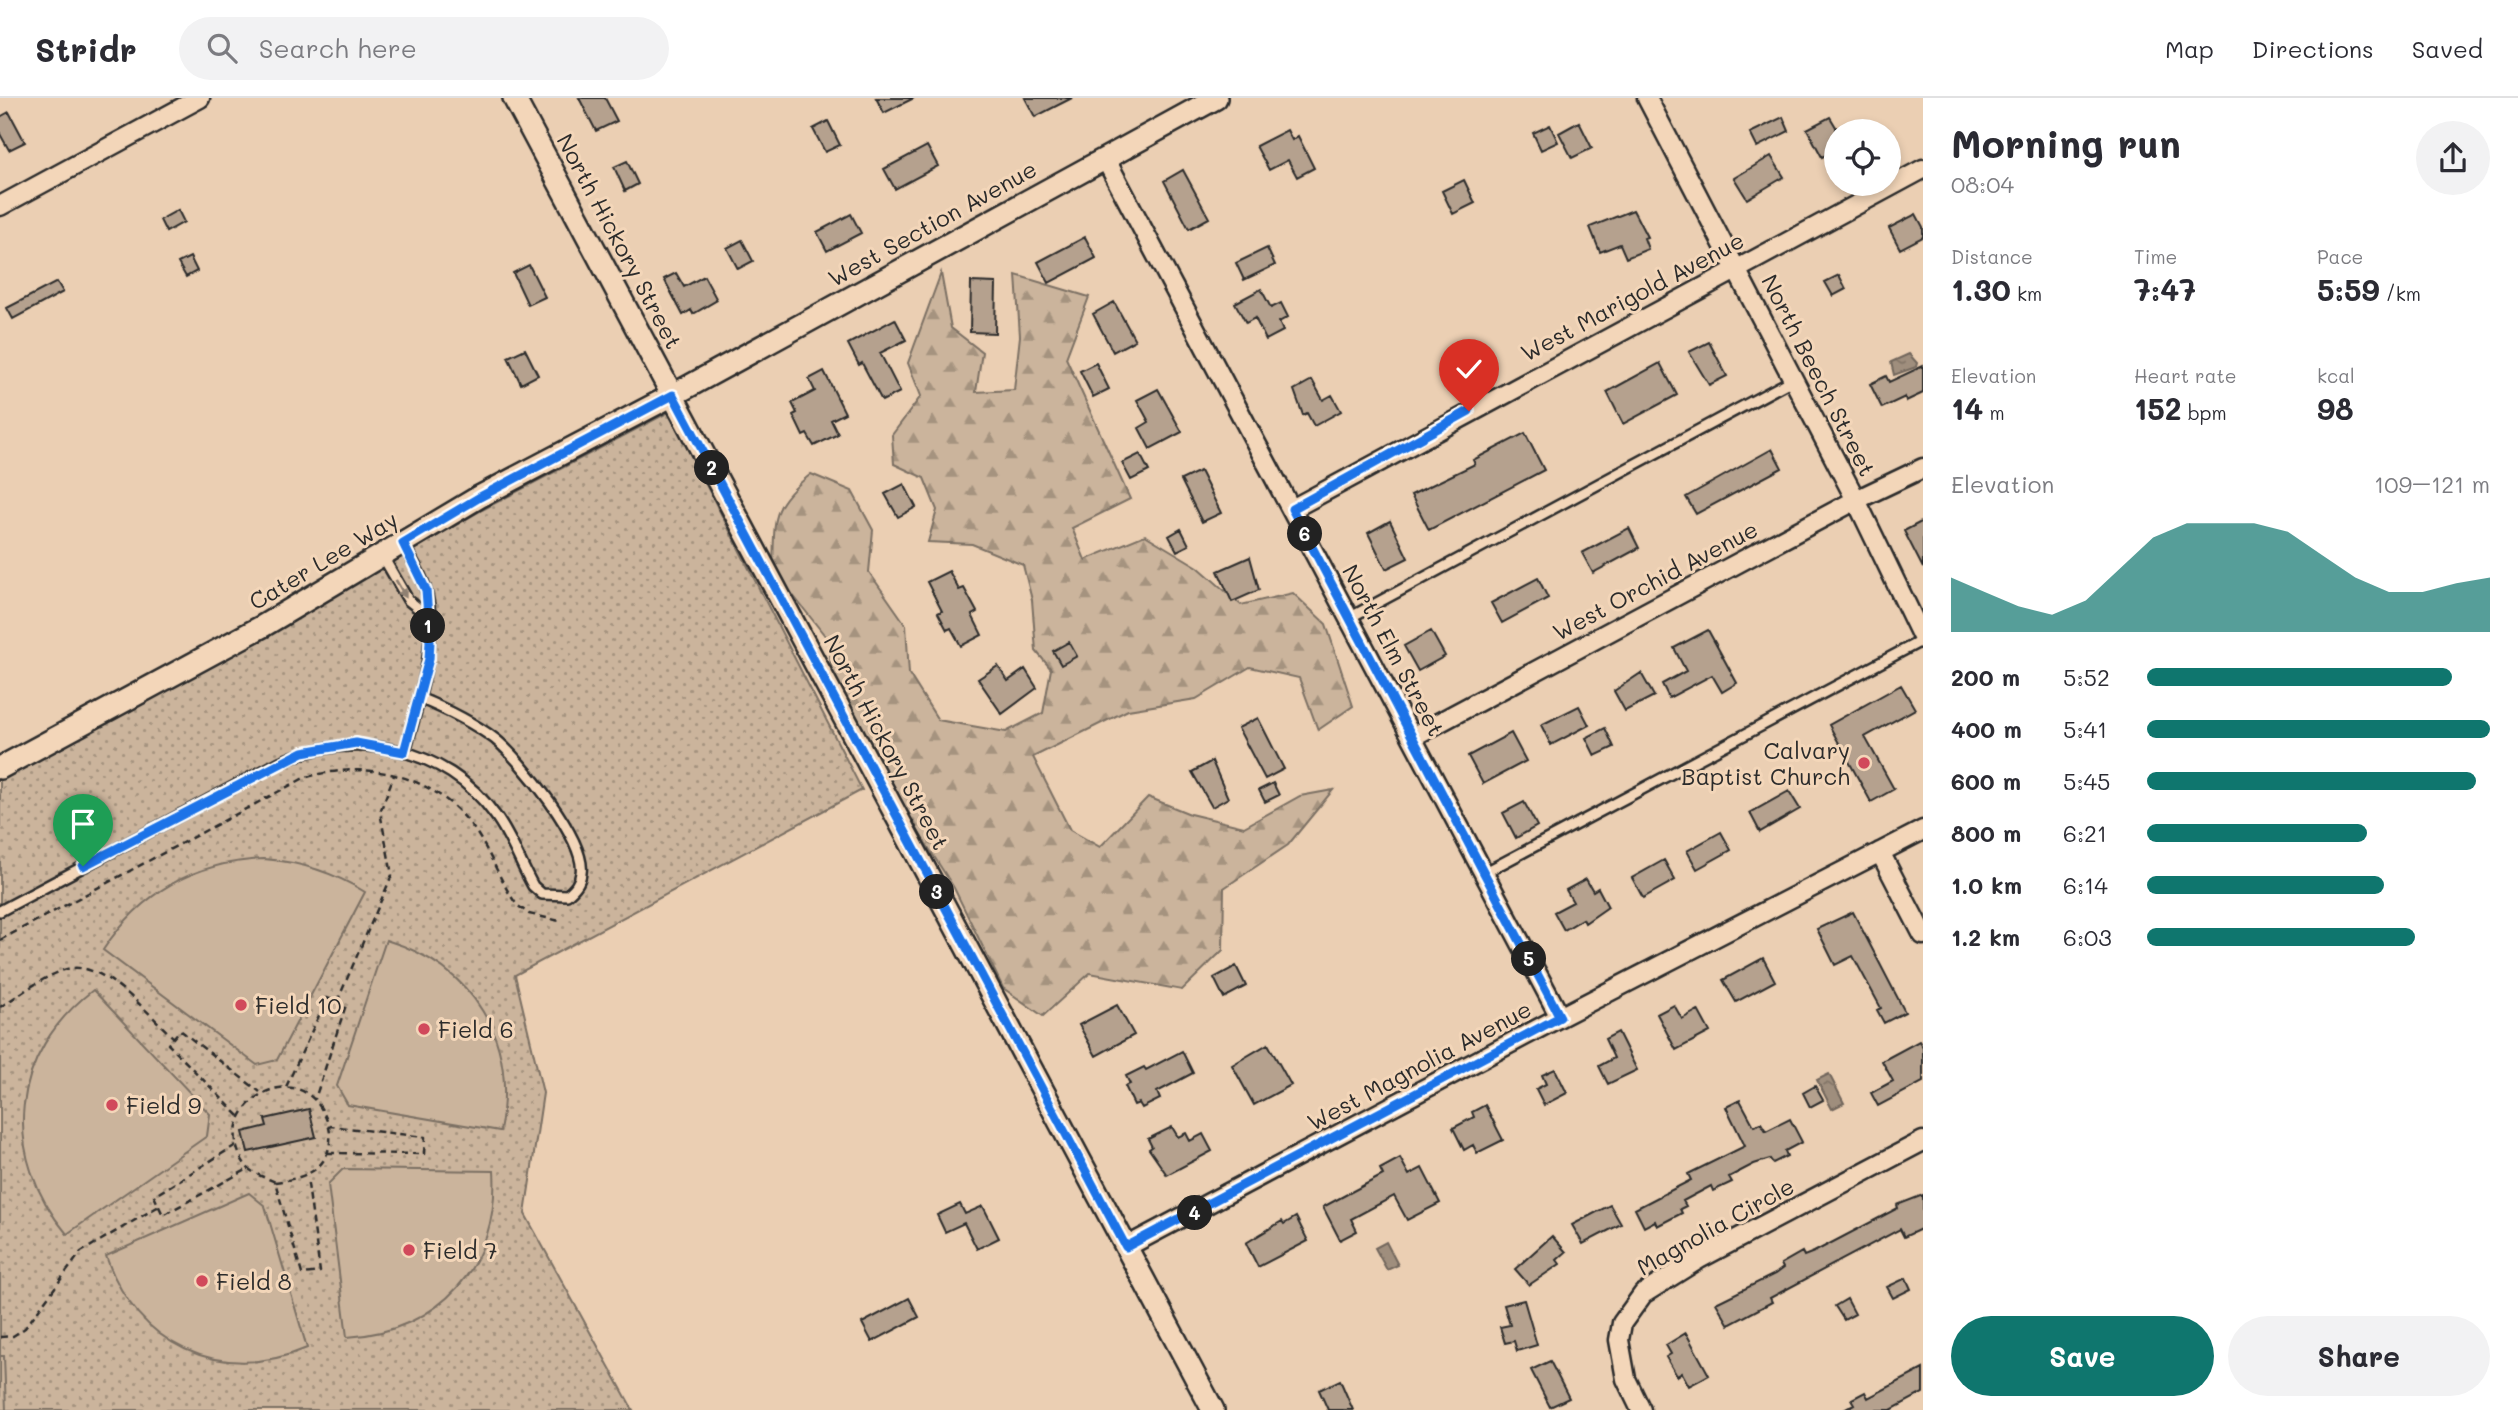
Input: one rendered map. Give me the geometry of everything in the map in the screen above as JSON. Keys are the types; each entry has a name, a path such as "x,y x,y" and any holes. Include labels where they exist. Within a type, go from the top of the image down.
{"street":[{"path":"0,206 200,98"},
{"name":"North Hickory Street","path":"514,98 1213,1410"},
{"name":"West Section Avenue","path":"673,395 1216,98"},
{"name":"North Beech Street","path":"1647,98 1856,500 1923,640"},
{"name":"North Elm Street","path":"1105,158 1560,1017"},
{"name":"West Marigold Avenue","path":"1292,509 1923,169"},
{"name":"Cater Lee Way","path":"0,768 263,626 480,497 673,395"},
{"name":"West Orchid Avenue","path":"1412,737 1856,500 1923,468"},
{"name":"West Magnolia Avenue","path":"1126,1247 1560,1017 1923,830"},
{"path":"1880,852 1923,935"},
{"name":"Magnolia Circle","path":"1641,1410 1626,1380 1619,1340 1622,1323 1643,1294 1699,1259 1923,1142"}],"lane":[{"path":"1349,618 1794,379"},
{"path":"403,543 426,590 429,659 404,752"},
{"path":"382,555 408,600 428,616"},
{"path":"1484,873 1923,640"},
{"path":"0,911 303,752 356,743 404,752 465,783 496,815 533,886 542,894 567,895 577,886 582,872 579,855 535,779 517,759 478,726 419,698"}],"path":[{"path":"0,940 304,778 349,769 394,774 431,789 460,812 481,838 517,905 529,914 560,921"},
{"path":"337,1002 392,875 380,812 394,774"},
{"path":"0,1007 57,974 81,967 106,976 174,1038"},
{"path":"286,1087 327,998 346,1005 315,1099"},
{"path":"239,1115 168,1044 180,1030 260,1093"},
{"path":"286,1087 315,1099 330,1126 328,1153 307,1177 275,1182 248,1169 236,1145 239,1115 260,1093 286,1087"},
{"path":"328,1153 425,1154 425,1137 330,1126"},
{"path":"236,1145 154,1196 163,1214 248,1169"},
{"path":"275,1182 302,1274 320,1272 307,1177"},
{"path":"0,1337 13,1336 25,1328 81,1252 159,1206"}],"green space":[{"path":"941,273 951,328 982,352 976,392 1014,390 1020,336 1016,275 1089,297 1066,358 1130,499 1072,528 1085,560 1145,535 1198,567 1241,605 1293,593 1326,624 1353,706 1318,730 1299,678 1250,667 1196,699 1128,710 1033,757 1070,830 1100,847 1148,797 1190,814 1244,827 1300,796 1333,790 1288,845 1224,888 1223,950 1182,990 1090,973 1043,1016 1003,988 954,888 916,828 860,763 831,680 830,642 773,570 777,515 781,505 797,486 811,474 852,491 873,530 869,572 906,625 909,674 938,720 1006,732 1043,713 1051,669 1036,651 1032,600 1023,565 972,544 928,542 937,510 924,478 894,464 892,435 921,396 908,363"},
{"path":"669,412 862,790 515,975 543,1093 525,1214 633,1410 0,1410 0,779 266,636 482,510"},
{"name":"Field 10","path":"264,859 316,869 365,892 277,1060 257,1065 103,950 134,912 172,884 215,866"},
{"name":"Field 6","path":"386,940 417,952 443,968 465,988 483,1012 495,1038 502,1067 504,1098 500,1131 348,1105 337,1086"},
{"name":"Field 9","path":"93,990 210,1114 207,1136 67,1234 45,1203 31,1171 24,1139 24,1106 31,1074 44,1044 65,1016"},
{"name":"Field 7","path":"343,1169 494,1171 493,1205 487,1235 475,1263 458,1287 436,1307 410,1322 380,1332 347,1337 328,1184"},
{"name":"Field 8","path":"249,1193 265,1206 307,1348 275,1358 243,1362 213,1359 185,1349 160,1334 138,1313 120,1287 106,1256"},
{"path":"0,1356 4,1356 6,1410 0,1410"}],"water":[{"path":"1909,354 1917,363 1916,367 1894,375 1891,362"},
{"path":"1829,1074 1844,1103 1832,1109 1817,1080"},
{"path":"1386,1242 1398,1265 1387,1270 1375,1248"}],"building":[{"path":"579,98 605,98 617,121 596,131"},
{"path":"876,98 914,98 884,113"},
{"path":"1025,98 1072,98 1035,117"},
{"path":"9,112 25,142 9,150 0,134 0,117"},
{"path":"1783,117 1789,131 1757,147 1750,133"},
{"path":"1824,120 1824,156 1822,157 1807,129"},
{"path":"828,121 840,145 825,152 813,129"},
{"path":"1579,122 1592,148 1572,158 1559,133"},
{"path":"1550,125 1558,142 1541,150 1533,133"},
{"path":"1287,130 1292,140 1298,136 1314,168 1297,177 1288,160 1269,170 1256,146"},
{"path":"927,146 938,166 895,189 884,169"},
{"path":"1771,156 1784,177 1747,199 1734,178"},
{"path":"627,161 638,184 625,191 614,167"},
{"path":"1183,170 1209,218 1189,229 1164,181"},
{"path":"1464,180 1475,203 1453,214 1442,191"},
{"path":"178,210 184,222 166,232 160,220"},
{"path":"1633,210 1647,237 1644,238 1648,249 1626,258 1620,244 1600,252 1590,227"},
{"path":"851,214 861,233 827,251 817,232"},
{"path":"1916,214 1923,227 1923,237 1900,249 1889,228"},
{"path":"1085,237 1096,258 1049,283 1038,262"},
{"path":"742,240 753,261 738,269 727,248"},
{"path":"1267,248 1275,265 1244,280 1236,263"},
{"path":"190,257 197,271 186,277 178,263"},
{"path":"529,265 545,297 528,305 513,273"},
{"path":"676,273 684,287 704,276 717,300 693,314 691,310 683,315 664,279"},
{"path":"1839,275 1846,289 1833,296 1825,282"},
{"path":"57,282 63,292 13,319 7,308"},
{"path":"971,282 996,283 995,333 970,332"},
{"path":"1261,289 1271,308 1281,303 1288,317 1279,322 1283,331 1266,340 1255,318 1246,323 1235,303"},
{"path":"1114,302 1135,340 1113,352 1093,314"},
{"path":"895,319 906,340 880,353 900,392 882,401 862,363 859,365 848,344"},
{"path":"1709,342 1727,376 1709,385 1689,352"},
{"path":"525,349 538,375 521,384 508,357"},
{"path":"1096,363 1109,389 1093,397 1080,371"},
{"path":"1660,363 1677,395 1623,424 1607,392"},
{"path":"1923,366 1923,393 1906,401 1905,397 1882,408 1870,384 1886,376 1889,382"},
{"path":"824,371 845,413 831,420 838,434 814,446 807,434 803,436 793,415 797,413 792,403 815,391 809,379"},
{"path":"1312,380 1323,400 1332,395 1341,411 1314,426 1307,413 1303,415 1294,390"},
{"path":"1158,389 1182,432 1150,449 1139,428 1149,422 1137,400"},
{"path":"1525,433 1544,470 1429,530 1411,495 1475,464 1473,460"},
{"path":"1772,449 1782,468 1696,514 1686,497"},
{"path":"1140,454 1149,471 1131,480 1122,463"},
{"path":"1200,471 1221,513 1202,522 1181,480"},
{"path":"904,484 916,507 898,517 885,494"},
{"path":"1390,521 1408,558 1386,569 1368,533"},
{"path":"1923,521 1923,568 1904,531"},
{"path":"1629,528 1639,548 1593,573 1582,553"},
{"path":"1181,529 1189,545 1177,551 1169,536"},
{"path":"1250,557 1259,590 1232,602 1218,571"},
{"path":"949,571 959,590 964,588 977,612 972,615 982,635 961,646 951,628 947,630 938,613 942,611 927,582"},
{"path":"1538,578 1548,598 1502,623 1491,603"},
{"path":"1708,630 1737,683 1722,692 1712,675 1669,698 1662,684 1686,671 1674,648"},
{"path":"1431,631 1445,656 1418,671 1404,646"},
{"path":"1069,642 1077,656 1061,665 1053,651"},
{"path":"998,666 1008,681 1025,669 1037,688 1002,714 978,679"},
{"path":"1641,673 1654,696 1625,711 1614,691"},
{"name":"Calvary Baptist Church","path":"1901,685 1915,709 1865,737 1894,789 1871,802 1829,725"},
{"path":"1579,706 1589,725 1551,745 1541,725"},
{"path":"1258,718 1284,769 1265,779 1238,728"},
{"path":"1605,728 1614,747 1595,756 1586,738"},
{"path":"1511,733 1526,761 1483,784 1468,756"},
{"path":"1212,761 1228,798 1212,807 1192,772"},
{"path":"1273,783 1279,795 1265,802 1259,790"},
{"path":"1789,791 1800,809 1760,832 1750,813"},
{"path":"1524,802 1537,826 1516,838 1503,813"},
{"path":"1721,832 1731,850 1697,869 1687,851"},
{"path":"1664,860 1675,880 1643,898 1632,878"},
{"path":"1586,879 1593,891 1598,888 1608,907 1585,923 1583,919 1564,930 1554,912 1573,902 1566,890"},
{"path":"1853,912 1905,1012 1884,1023 1877,1010 1881,1008 1853,956 1835,965 1817,929"},
{"path":"1763,958 1775,981 1736,1002 1723,980"},
{"path":"1236,966 1246,986 1224,998 1214,978"},
{"path":"1117,1005 1134,1035 1096,1056 1079,1025"},
{"path":"1674,1005 1682,1019 1698,1010 1710,1032 1676,1050 1657,1014"},
{"path":"1618,1032 1637,1070 1608,1084 1599,1066 1614,1058 1605,1039"},
{"path":"1919,1041 1923,1048 1923,1082 1878,1106 1871,1093 1893,1081 1882,1061"},
{"path":"1268,1044 1291,1085 1254,1105 1232,1065"},
{"path":"1182,1051 1193,1073 1157,1092 1160,1099 1142,1108 1139,1103 1134,1105 1125,1086 1130,1084 1126,1076 1144,1067 1146,1070"},
{"path":"1555,1069 1567,1093 1544,1105 1536,1089 1546,1084 1542,1075"},
{"path":"1815,1086 1823,1100 1810,1107 1803,1093"},
{"path":"1740,1100 1754,1126 1761,1123 1766,1131 1790,1119 1802,1142 1785,1151 1787,1156 1773,1163 1770,1159 1754,1164 1729,1177 1732,1182 1713,1191 1711,1186 1683,1201 1686,1206 1680,1209 1682,1213 1657,1226 1655,1221 1644,1227 1635,1209 1691,1180 1688,1174 1745,1146 1726,1107"},
{"path":"1485,1105 1503,1140 1477,1153 1473,1145 1464,1150 1453,1128 1474,1117 1472,1112"},
{"path":"309,1109 316,1137 248,1152 243,1132 267,1126 265,1119"},
{"path":"1172,1127 1178,1137 1186,1133 1190,1141 1203,1134 1212,1151 1167,1175 1149,1149 1152,1147 1148,1139"},
{"path":"1400,1158 1409,1175 1422,1168 1440,1203 1407,1220 1394,1196 1351,1219 1357,1231 1340,1240 1323,1207 1383,1175 1380,1169"},
{"path":"1923,1195 1923,1228 1904,1237 1900,1229 1770,1298 1772,1302 1729,1325 1716,1303 1775,1274 1783,1268 1781,1264 1802,1252 1804,1256 1814,1252 1898,1208 1897,1205"},
{"path":"960,1204 965,1214 983,1206 999,1238 977,1249 964,1223 945,1232 937,1215"},
{"path":"1610,1205 1621,1224 1583,1244 1572,1225"},
{"path":"1296,1217 1308,1241 1258,1267 1246,1243 1282,1221 1284,1224"},
{"path":"1552,1236 1566,1252 1557,1260 1560,1264 1529,1285 1515,1269"},
{"path":"1906,1278 1911,1289 1893,1298 1887,1287"},
{"path":"909,1298 919,1317 872,1342 862,1323"},
{"path":"1847,1299 1855,1314 1844,1320 1835,1306"},
{"path":"1524,1300 1537,1345 1517,1351 1514,1341 1505,1343 1500,1327 1510,1325 1504,1305"},
{"path":"1686,1333 1709,1375 1689,1386 1682,1373 1677,1376 1666,1357 1671,1354 1666,1345"},
{"path":"1550,1361 1569,1398 1550,1407 1531,1370"},
{"path":"1923,1369 1923,1393 1891,1410 1844,1410 1855,1404 1852,1399 1865,1392 1868,1398"},
{"path":"1340,1380 1353,1410 1328,1410 1319,1390"}],"place":[{"name":"Calvary Baptist Church","path":"1864,763"},
{"name":"Field 10","path":"241,1005"},
{"name":"Field 6","path":"424,1029"},
{"name":"Field 9","path":"112,1105"},
{"name":"Field 7","path":"409,1250"},
{"name":"Field 8","path":"202,1281"}],"route":[{"path":"83,866 250,777 303,752 356,743 404,752 429,659 430,642 426,590 403,543 480,497 673,395 1126,1247 1560,1017 1292,509 1469,411"}]}
